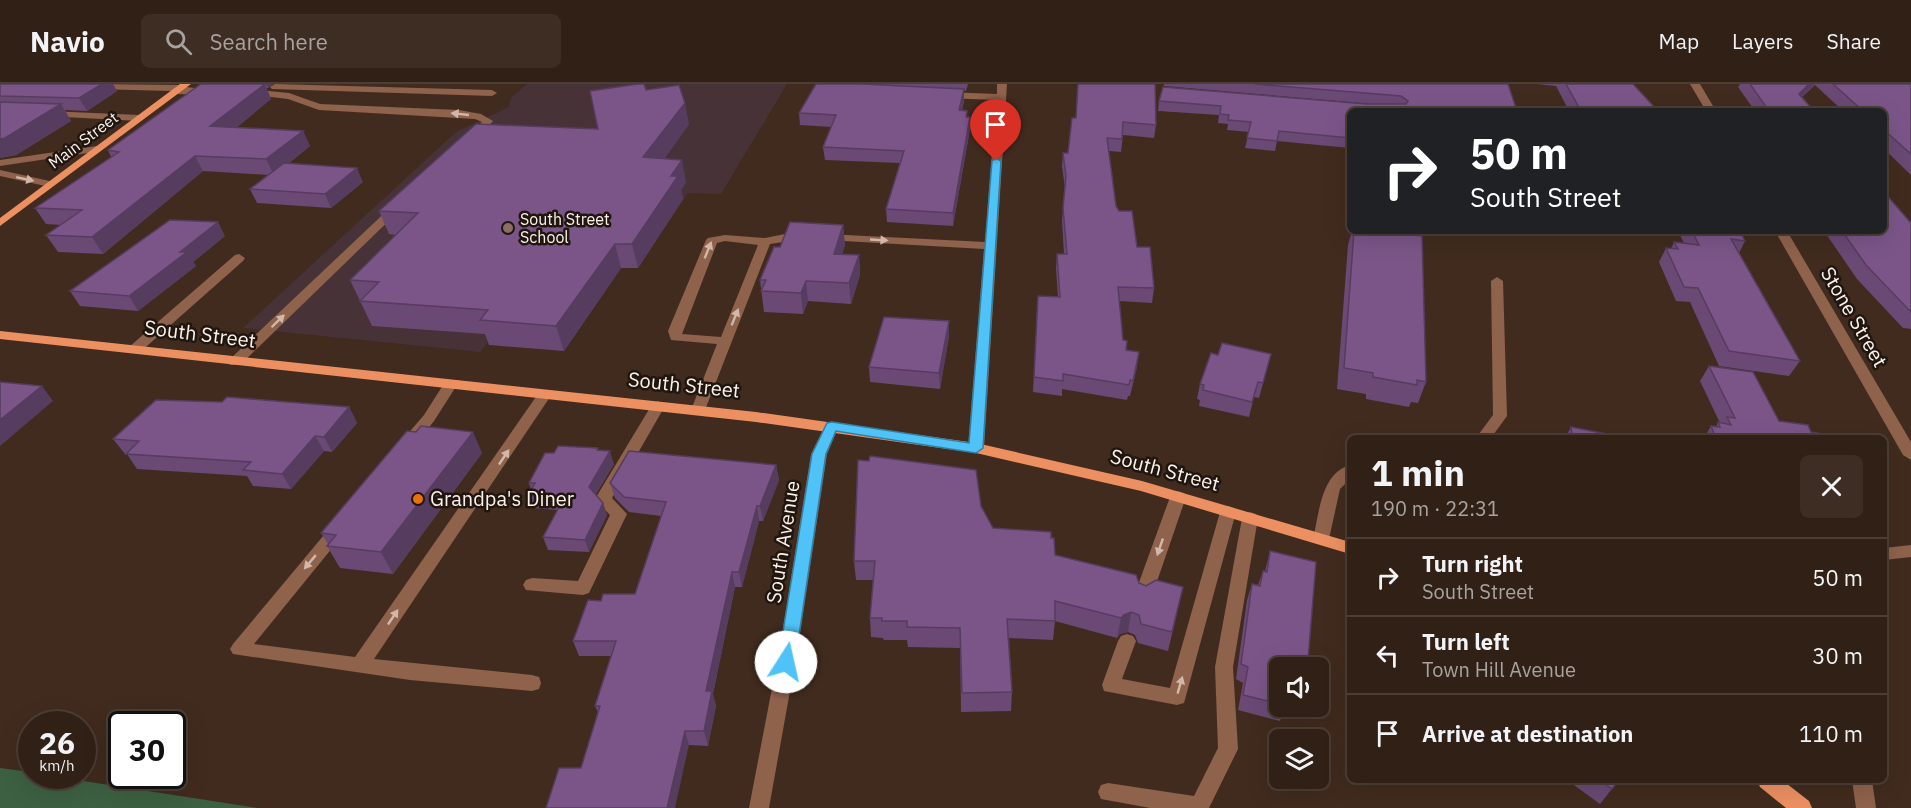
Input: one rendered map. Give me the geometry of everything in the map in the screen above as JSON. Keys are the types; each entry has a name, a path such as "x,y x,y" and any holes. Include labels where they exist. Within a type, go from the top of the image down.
{"main road":[{"name":"Main Street","path":"0,223 96,149 181,88"},
{"name":"South Street","path":"0,335 698,410 832,426 976,448 1142,486 1347,547"},
{"path":"1771,783 1803,808"}],"street":[{"path":"1695,84 1709,108"},
{"path":"81,85 231,90 492,93"},
{"path":"231,90 289,96 318,107 459,113 478,116 488,121 483,129 467,143"},
{"path":"933,94 1001,90 976,448"},
{"path":"32,114 140,117"},
{"path":"0,163 96,149"},
{"path":"0,173 50,184"},
{"path":"235,362 408,197"},
{"name":"Stone Street","path":"1782,234 1911,455"},
{"path":"725,342 676,337 675,331 712,240 725,238 765,242 790,236 990,246"},
{"path":"698,410 765,242"},
{"path":"134,350 239,258"},
{"path":"1485,435 1500,416 1497,281"},
{"path":"398,456 429,418 450,385"},
{"path":"360,666 545,394"},
{"path":"532,585 583,588 619,514 603,499 658,406"},
{"name":"South Avenue","path":"759,808 790,641 819,454 832,426"},
{"path":"1321,539 1333,487 1347,473"},
{"path":"1143,596 1178,497"},
{"path":"352,512 239,649 360,666 532,683"},
{"path":"1127,641 1112,685 1177,697 1228,512"},
{"path":"1108,792 1199,806 1228,749 1224,667 1250,518"},
{"path":"1887,554 1911,551"},
{"path":"1862,783 1866,808"}],"shaded area":[{"name":"South Street School","path":"527,84 787,84 721,194 688,193 638,268 551,261 480,352 243,328 456,132 509,107 511,98"}],"green space":[{"path":"0,768 18,770 18,789 96,789 96,783 108,785 108,789 135,789 258,808 0,808"}],"building":[{"path":"0,84 102,84 79,98 0,96"},
{"path":"201,84 265,84 210,126 303,131 266,159 195,156 92,237 46,235 82,210 35,208 119,152 108,150"},
{"path":"644,84 646,90 679,85 685,103 643,157 682,160 671,176 678,176 632,244 615,244 556,326 480,320 488,310 360,301 379,282 350,280 418,213 379,211 476,124 598,129 590,91"},
{"path":"816,84 964,89 959,110 967,111 966,117 970,117 953,213 886,209 904,151 823,147 836,115 799,113"},
{"path":"1078,84 1155,84 1156,125 1123,122 1122,139 1107,138 1116,206 1119,211 1132,211 1137,247 1150,247 1154,288 1118,287 1123,340 1127,341 1126,350 1139,352 1133,381 1130,380 1129,385 1063,374 1063,381 1034,377 1038,296 1060,297 1057,254 1067,254 1063,208 1066,176 1063,153 1068,153 1072,118 1076,118"},
{"path":"1255,84 1508,84 1516,108 1347,108 1347,138 1279,131 1277,141 1247,138 1251,122 1228,120 1229,115 1220,114 1221,106 1159,101 1163,87 1367,104 1406,104 1408,101 1401,96"},
{"path":"1566,84 1633,84 1655,108 1579,108"},
{"path":"1750,84 1809,84 1799,94 1811,108 1767,108"},
{"path":"1833,84 1911,84 1911,154 1887,133 1887,108 1860,108"},
{"path":"0,102 61,104 0,139"},
{"path":"284,163 357,168 325,194 250,189"},
{"path":"1887,195 1911,223 1911,312 1866,265 1844,234 1887,234"},
{"path":"170,220 218,222 180,252 187,252 129,296 70,291"},
{"path":"790,222 843,225 834,254 859,255 849,283 806,281 801,293 761,291 766,280 760,280 774,247 780,247"},
{"path":"1354,234 1422,236 1426,382 1417,380 1417,385 1373,377 1373,373 1344,368"},
{"path":"1694,234 1742,234 1745,241 1731,239 1800,361 1729,351 1698,288 1684,287 1666,248 1678,249 1674,242 1699,245"},
{"path":"884,317 949,321 939,373 869,367"},
{"path":"1222,343 1271,354 1263,383 1258,382 1252,402 1203,390 1204,385 1200,384 1211,353 1218,355"},
{"path":"1709,366 1753,372 1779,421 1808,425 1811,432 1828,435 1715,435 1711,426 1720,427 1718,422 1731,425 1727,417 1735,418"},
{"path":"0,382 42,386 0,420"},
{"path":"227,397 349,407 324,437 315,436 282,474 243,470 251,462 126,454 139,441 113,439 156,400 222,402"},
{"path":"421,426 473,432 381,552 327,546 336,535 321,533 407,431 416,432"},
{"path":"1571,427 1612,435 1572,435"},
{"path":"558,446 598,448 597,450 610,451 589,487 603,503 585,540 543,537 564,498 528,495 535,483 529,483 545,453 554,453"},
{"path":"629,451 776,465 760,506 757,506 739,572 732,572 706,691 712,691 704,731 685,731 667,808 546,808 559,768 581,768 600,706 595,706 616,641 573,641 588,600 601,601 603,594 635,594 666,502 624,497 610,483"},
{"path":"870,456 976,470 981,506 993,528 1051,532 1051,538 1054,538 1055,555 1136,575 1139,583 1146,586 1156,580 1183,587 1172,632 1141,624 1139,615 1131,612 1121,618 1055,601 1055,621 1007,619 1012,692 962,693 960,628 907,627 907,621 882,621 882,618 870,618 875,561 854,561 858,460 869,461"},
{"path":"1270,551 1316,562 1308,657 1269,657 1269,701 1243,695 1248,667 1241,664 1252,584 1260,586 1263,571 1267,572"},
{"path":"1604,783 1617,783 1612,789"}],"place":[{"name":"South Street School","path":"508,228"},
{"name":"Grandpa's Diner","path":"418,499"}],"route":[{"path":"786,662 819,454 832,426 976,448 996,161"}]}
